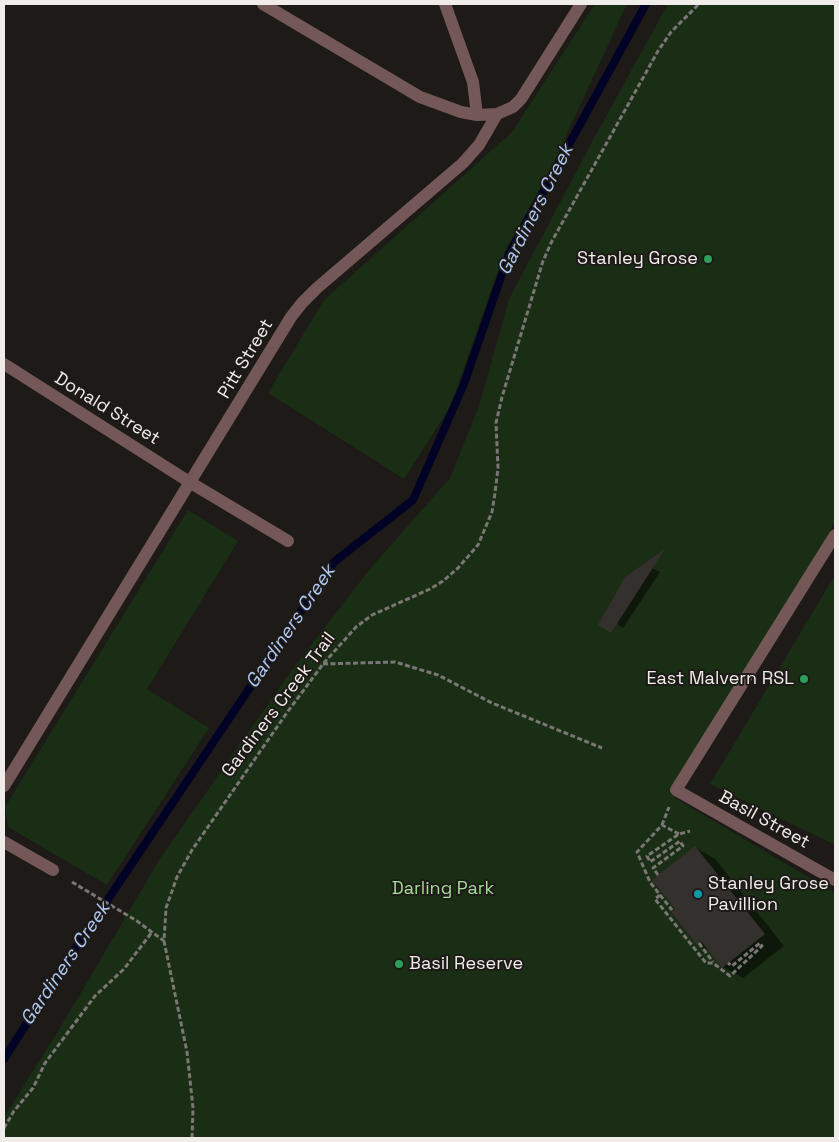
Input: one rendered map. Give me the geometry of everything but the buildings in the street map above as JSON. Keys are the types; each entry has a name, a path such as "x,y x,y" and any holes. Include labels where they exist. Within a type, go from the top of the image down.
{"street":[{"path":"263,4 420,97 461,112 477,115 504,112 521,100 581,4"},
{"path":"445,4 470,72 477,115"},
{"name":"Pitt Street","path":"4,786 279,337 302,303 352,256 463,163 479,145 497,114"},
{"name":"Donald Street","path":"4,364 191,483 288,541"},
{"name":"Basil Street","path":"835,535 676,790 835,880"},
{"path":"4,842 53,870"}],"path":[{"name":"Gardiners Creek Trail","path":"192,1138 193,1108 187,1052 164,941 166,908 181,870 226,800 322,664 356,626 372,614 430,589 443,581 458,568 478,545 489,520 495,493 498,468 496,423 543,261 552,241 658,51 671,32 699,4"},
{"path":"322,664 395,662 438,675 492,703 602,748"},
{"path":"672,910 650,882 637,852 662,825 679,834"},
{"path":"658,875 653,868 683,846 680,841 650,862 647,856 679,834 690,831"},
{"path":"72,882 137,921 164,941"},
{"path":"660,895 655,899 706,963 713,963"},
{"path":"4,1128 14,1111 33,1088 45,1064 95,996 124,969 152,932"},
{"path":"699,943 713,963 730,976 762,946 760,943 732,966 728,963"}],"green space":[{"path":"595,4 627,4 549,173 505,251 450,407 404,479 268,393 324,300 512,132"},
{"name":"Darling Park","path":"668,4 835,4 835,522 675,798 835,893 835,1138 4,1138 4,1117 60,1028 161,857 291,671 369,570 450,478 479,406 509,299 594,138"},
{"path":"188,510 238,541 147,689 209,728 107,885 8,827 5,807"},
{"name":"East Malvern RSL","path":"835,575 835,845 710,784"}],"waterway":[{"name":"Gardiners Creek","path":"4,1059 68,959 334,562 413,500 464,384 509,254 646,4"}],"place":[{"name":"Stanley Grose","path":"708,259"},
{"name":"East Malvern RSL","path":"804,679"},
{"name":"Stanley Grose Pavillion","path":"698,894"},
{"name":"Basil Reserve","path":"399,964"}]}
